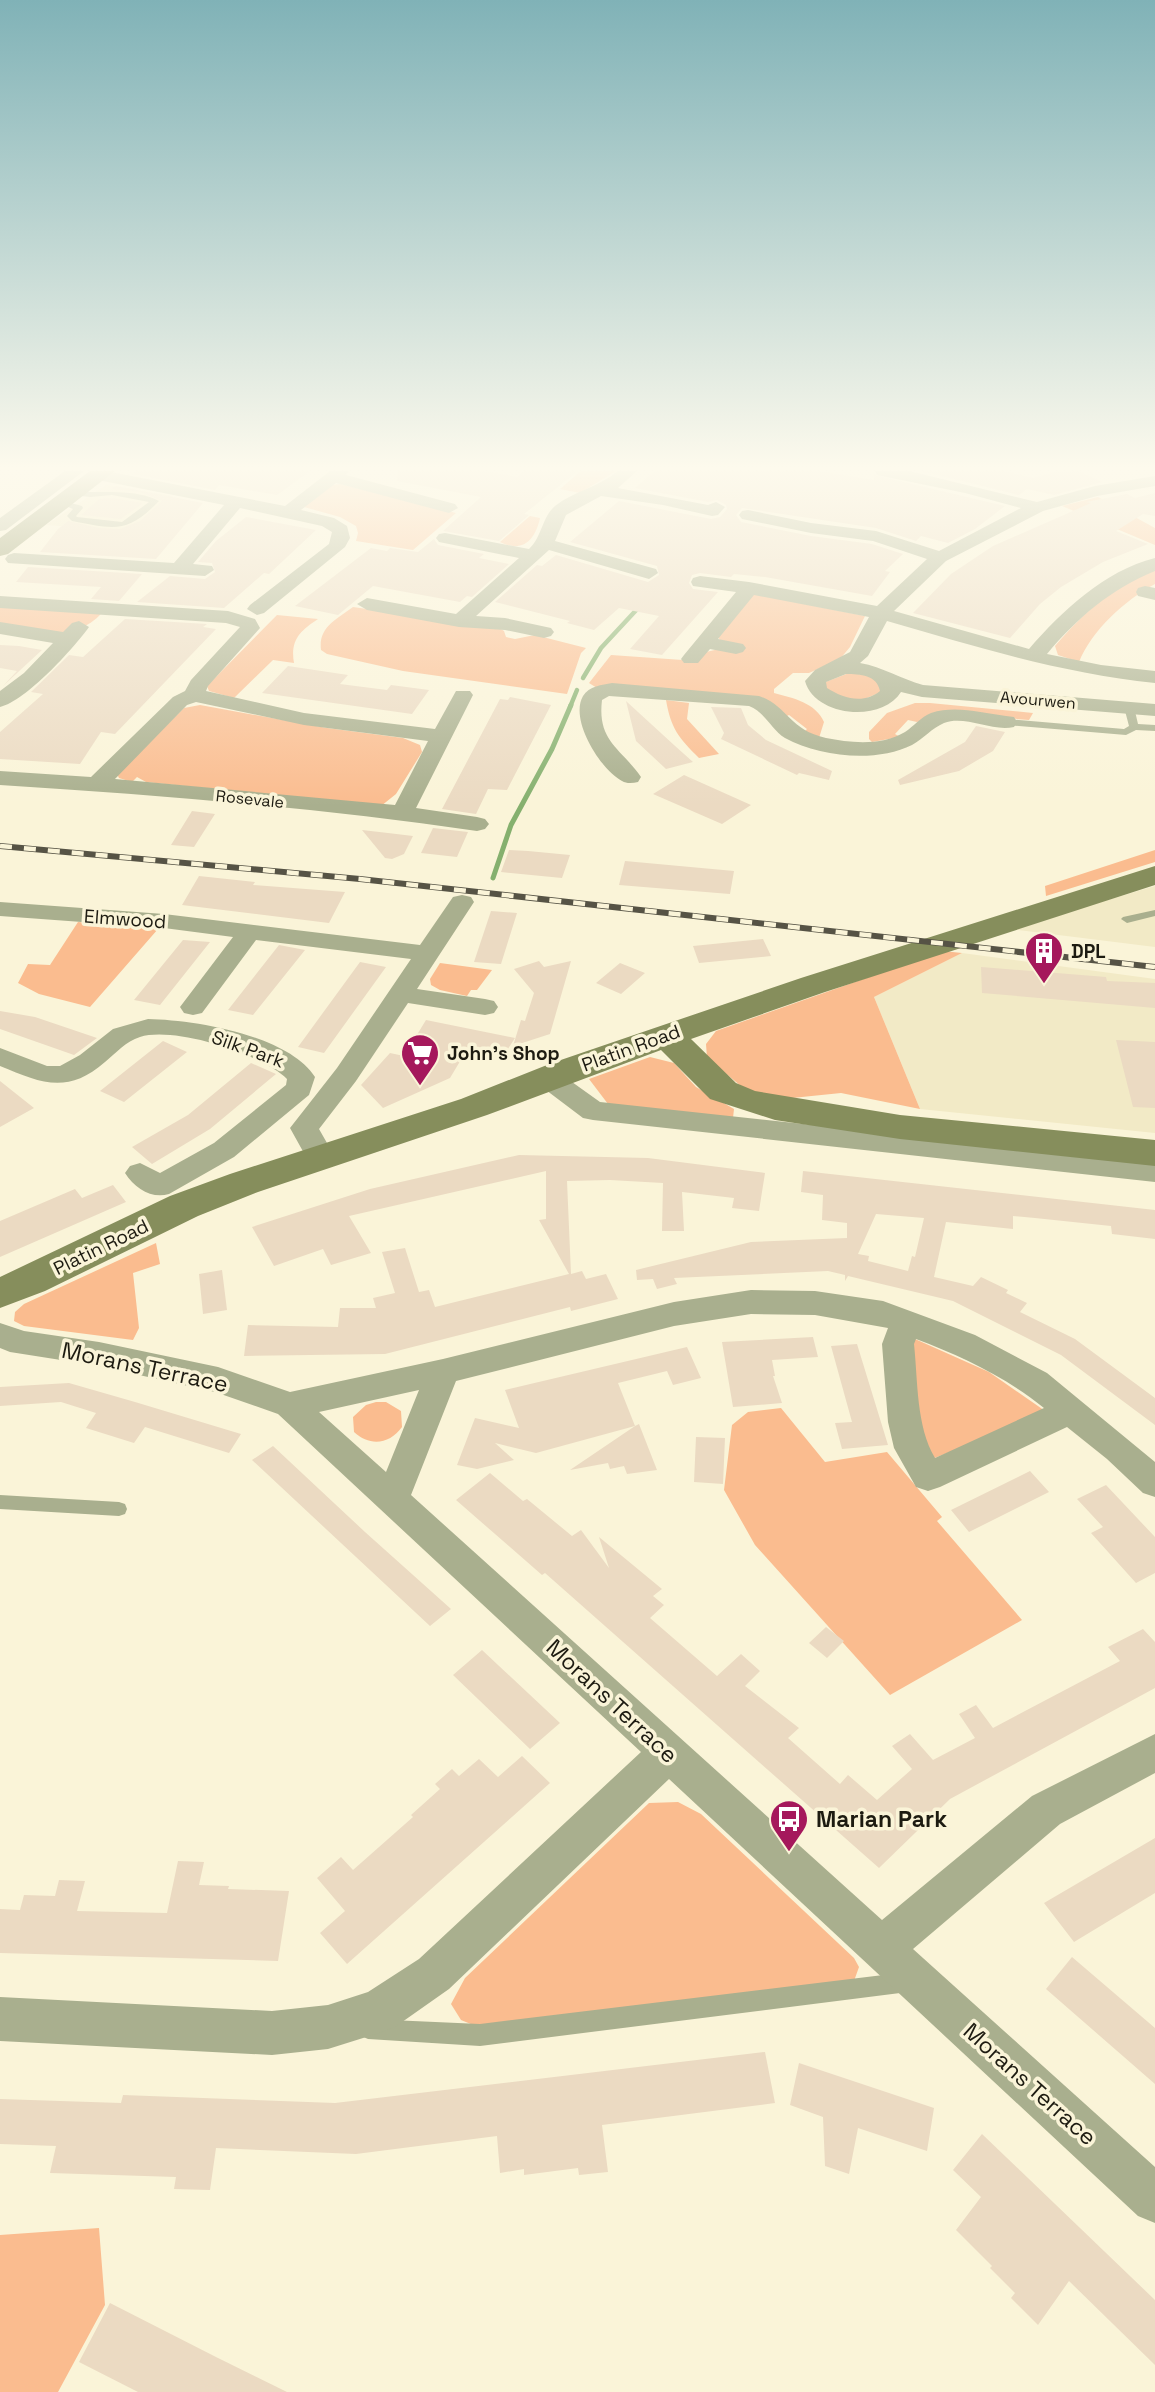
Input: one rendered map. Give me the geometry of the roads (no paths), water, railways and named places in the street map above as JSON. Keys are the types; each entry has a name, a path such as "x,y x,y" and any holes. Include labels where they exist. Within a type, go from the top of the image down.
{"main road":[{"name":"Platin Road","path":"0,1293 31,1281 184,1206 320,1157 474,1107 666,1035 1155,875"},
{"path":"666,1035 723,1091 775,1108 900,1136 1155,1153"}],"street":[{"path":"257,610 291,583"},
{"path":"459,621 502,583"},
{"path":"705,583 749,588 881,613 1033,657 1101,671 1155,677"},
{"path":"863,664 881,613 913,583"},
{"path":"1033,657 1081,604 1114,583"},
{"path":"691,659 749,588"},
{"path":"376,596 367,604 518,631 544,632"},
{"path":"0,602 228,617 248,623 250,628 247,634 198,684 194,695"},
{"path":"0,628 74,633 31,677 0,701"},
{"path":"705,642 736,648"},
{"path":"848,718 832,700 818,691 816,681 819,676 833,670 863,664"},
{"path":"841,772 848,718 882,694 863,664"},
{"path":"630,777 604,751 591,727 592,698 602,691 612,689 752,700 767,705 783,726 797,735 819,744 844,747 872,748 893,744 908,739 939,717 1006,722"},
{"name":"Avourwen","path":"832,700 850,704 882,694 922,691 1132,717 1155,710"},
{"path":"97,784 180,701 194,695 304,719 441,736"},
{"path":"402,813 463,695"},
{"name":"Rosevale","path":"0,778 97,784 402,813 477,824"},
{"path":"320,1157 304,1128 331,1098 461,902"},
{"name":"Elmwood","path":"0,909 164,921 425,953"},
{"path":"193,1007 250,931"},
{"path":"398,994 485,1007"},
{"name":"Silk Park","path":"0,1057 41,1074 58,1075 75,1071 128,1031 155,1025 237,1041 294,1066 301,1077 299,1089 224,1150 159,1187 140,1173"},
{"path":"548,1078 593,1111 900,1136 1155,1172"},
{"path":"290,1405 443,1372 674,1314 751,1302 815,1303 883,1313 964,1344 1035,1382 1155,1483"},
{"path":"906,1322 898,1344 905,1422 911,1448 928,1477 1071,1410"},
{"name":"Morans Terrace","path":"0,1335 21,1343 99,1354 218,1380 290,1405 1155,2199"},
{"path":"393,1497 443,1372"},
{"path":"881,1948 1046,1810 1155,1752"},
{"path":"0,2019 272,2033 328,2027 379,2011 434,1974 668,1753"}],"lane":[{"path":"1006,722 1126,732 1132,717 1155,728"},
{"path":"1127,919 1155,914"},
{"path":"0,1502 120,1509"},
{"path":"328,2027 480,2035 917,1981"}],"waterway":[{"path":"583,678 601,648 640,606"},
{"path":"570,707 577,690"},
{"path":"493,878 511,825 552,749 571,705"}],"railway":[{"path":"0,846 360,879 1155,967"}],"place":[{"name":"DPL","path":"1044,985"},
{"name":"John's Shop","path":"420,1087"},
{"name":"Marian Park","path":"789,1853"}]}
